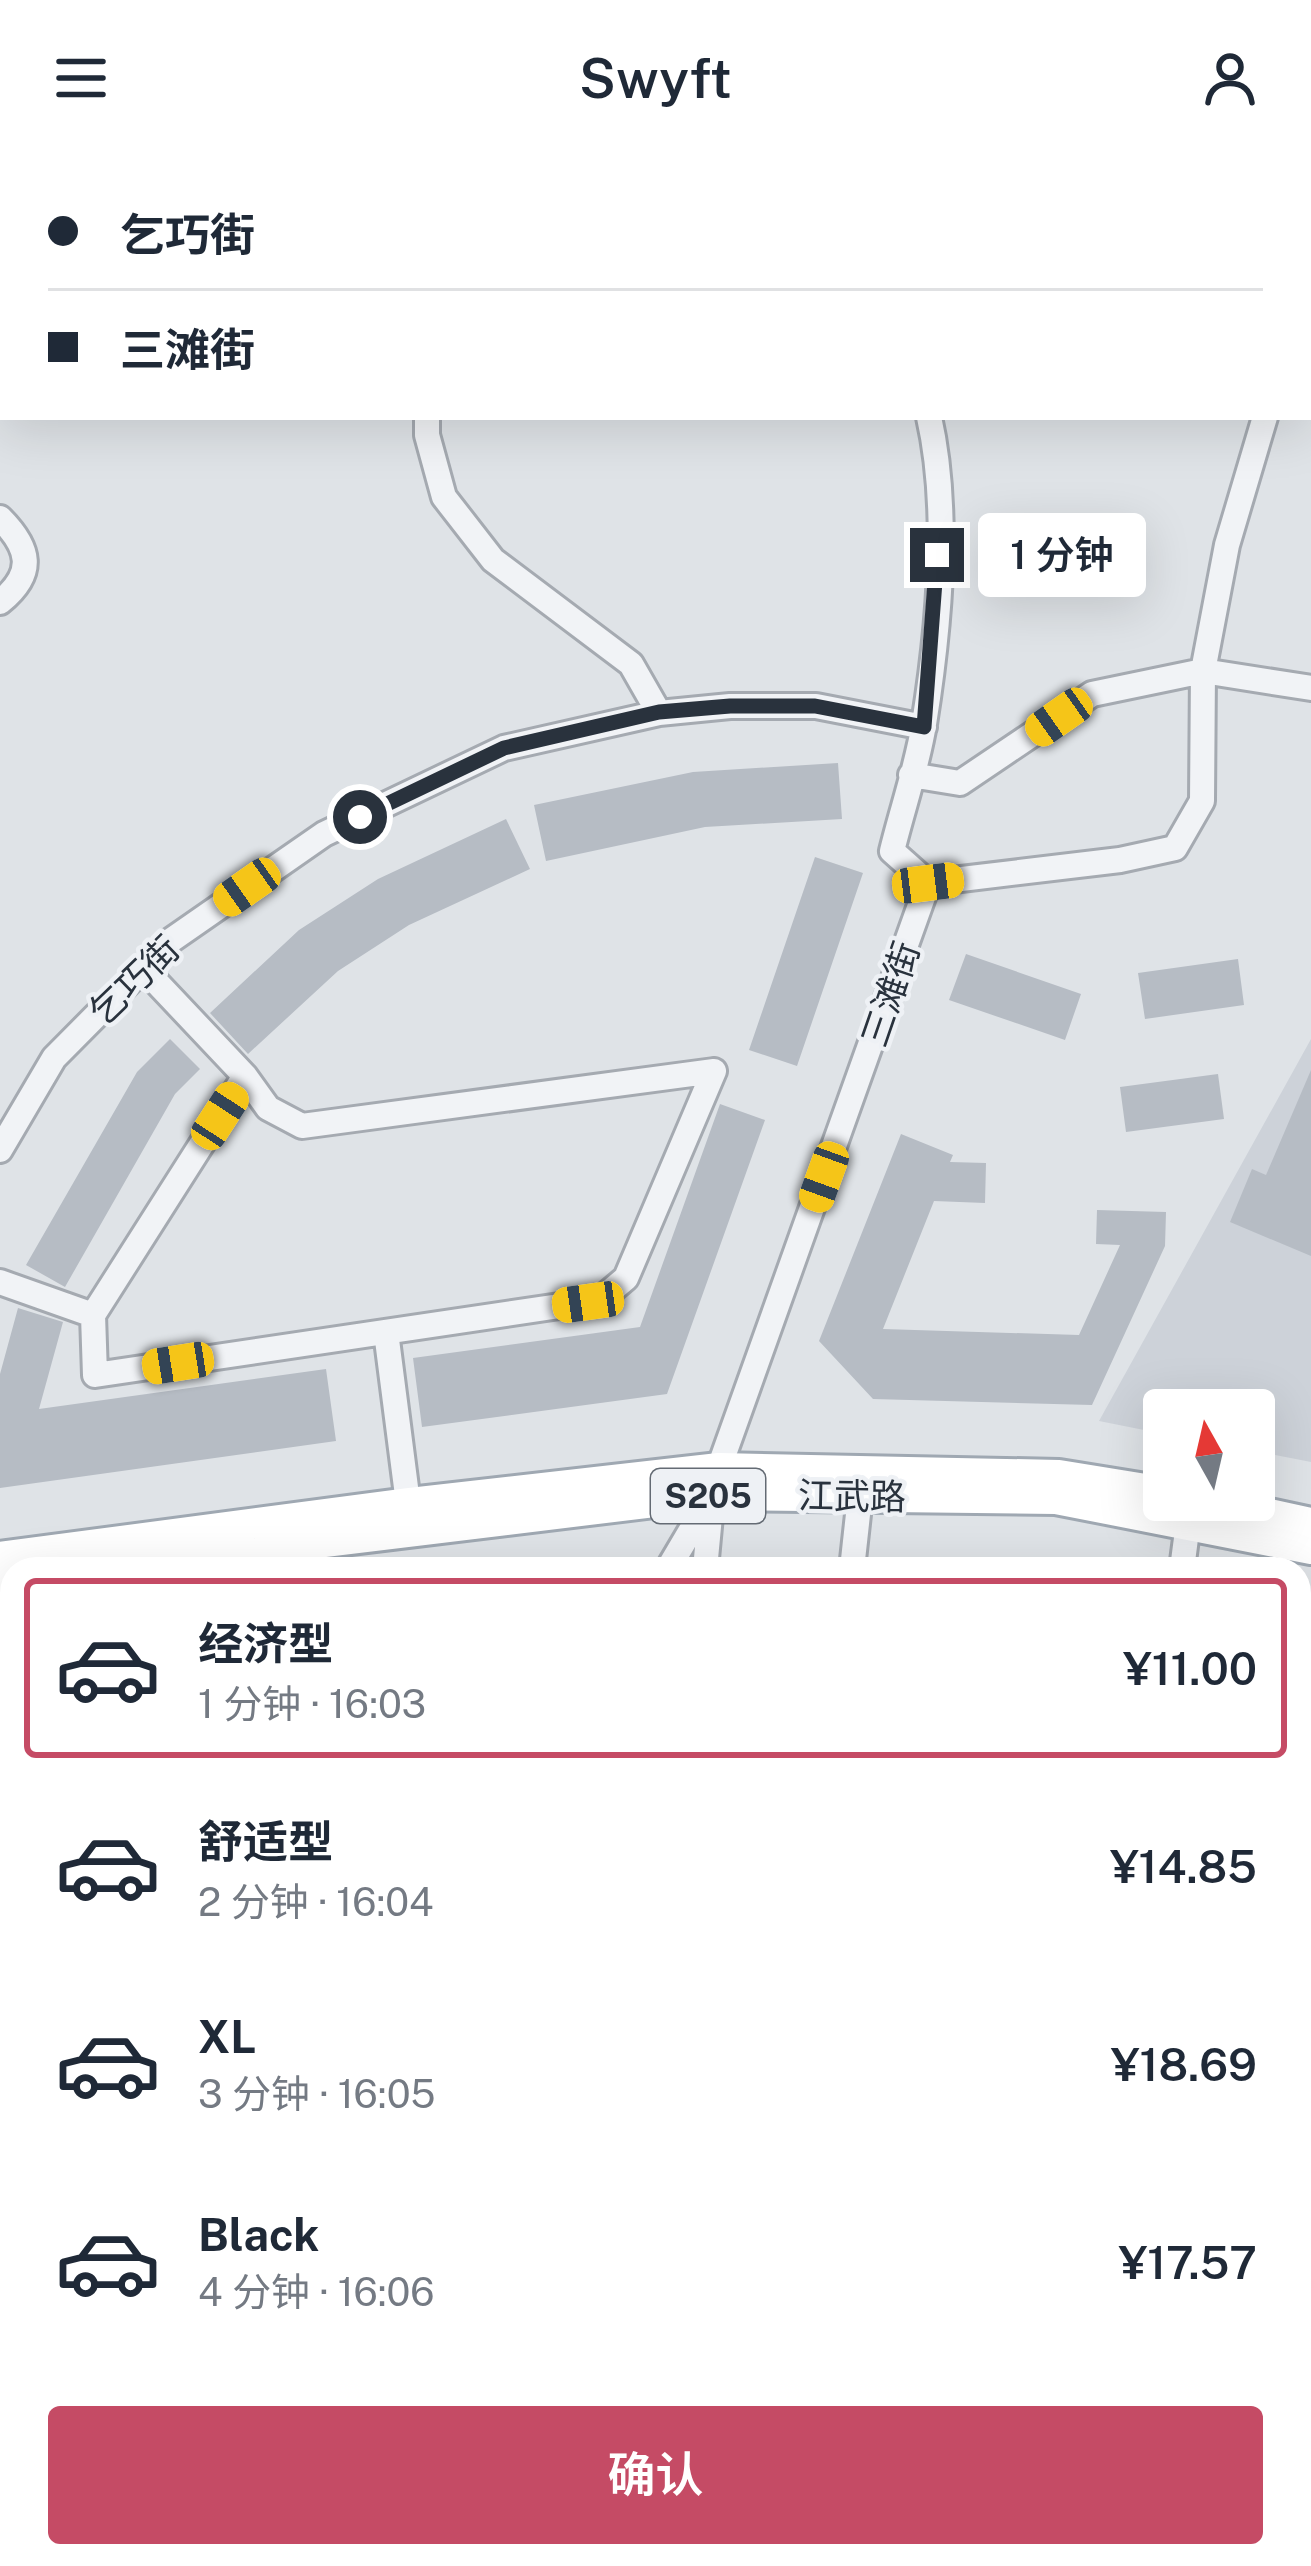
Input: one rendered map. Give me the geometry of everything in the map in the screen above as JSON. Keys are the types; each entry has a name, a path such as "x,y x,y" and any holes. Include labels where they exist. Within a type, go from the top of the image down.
{"main road":[{"name":"江武路","path":"0,1557 408,1503 715,1482 1059,1475 1143,1489"},
{"name":"江武路","path":"188,1557 715,1482 860,1496 1143,1503"},
{"name":"江武路","path":"1275,1517 1311,1523"},
{"name":"江武路","path":"1246,1521 1311,1549"}],"street":[{"path":"428,420 427,435 444,497 469,529 494,560 631,664 659,712"},
{"path":"930,420 939,463 936,601 924,727 892,851 928,883 1120,860 1175,848 1202,801 1204,670 1227,545 1264,420"},
{"path":"0,518 21,539 26,564 17,588 0,602"},
{"path":"911,775 960,782 1092,694 1204,670 1311,688"},
{"name":"乞巧街","path":"0,1150 54,1058 170,941 324,834 504,748 659,712 730,706 815,706 924,727"},
{"name":"三滩街","path":"706,1557 715,1482 928,883"},
{"path":"143,968 245,1076 268,1108 302,1126 714,1071 619,1287 588,1302 95,1375 93,1316 245,1076"},
{"path":"0,1282 93,1316"},
{"path":"386,1332 408,1503"},
{"path":"674,1557 715,1482"},
{"path":"853,1557 860,1496"},
{"path":"1188,1557 1207,1521"}],"shaded area":[{"path":"1311,1039 1311,1462 1275,1455 1275,1389 1143,1389 1143,1430 1099,1421"}],"building":[{"path":"838,763 842,819 705,827 546,861 534,805 693,772"},
{"path":"506,819 530,869 409,925 338,971 248,1054 210,1013 299,930 378,879"},
{"path":"815,857 863,873 797,1066 749,1050"},
{"path":"966,954 1081,994 1065,1040 949,1000"},
{"path":"1238,959 1244,1005 1145,1019 1138,973"},
{"path":"170,1039 200,1069 175,1094 65,1287 26,1265 137,1072"},
{"path":"1311,1070 1311,1256 1230,1222 1252,1169 1266,1175"},
{"path":"1218,1074 1224,1119 1126,1132 1120,1087"},
{"path":"720,1104 765,1120 667,1394 422,1427 413,1358 640,1327"},
{"path":"901,1134 953,1155 950,1162 986,1163 985,1203 934,1201 883,1329 1079,1335 1120,1245 1096,1244 1097,1210 1166,1212 1165,1246 1092,1405 873,1399 819,1341"},
{"path":"18,1308 63,1322 39,1409 326,1369 336,1441 0,1488 0,1374"}],"route":[{"path":"360,817 504,748 659,712 815,706 924,727 937,555"}]}
